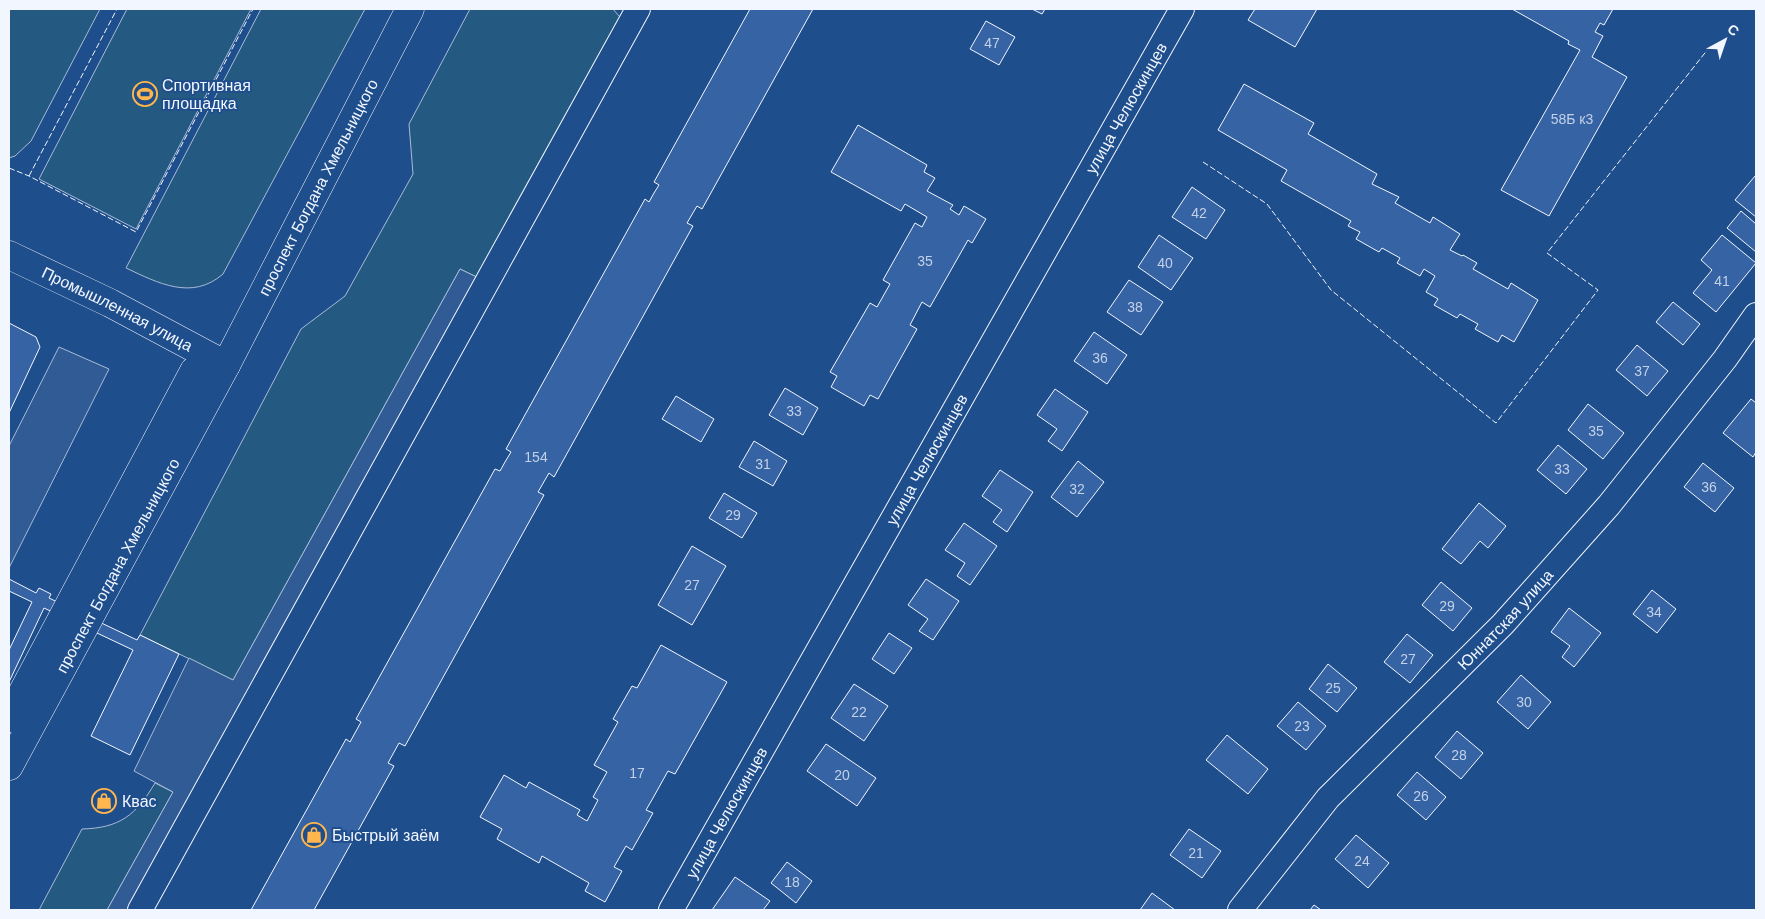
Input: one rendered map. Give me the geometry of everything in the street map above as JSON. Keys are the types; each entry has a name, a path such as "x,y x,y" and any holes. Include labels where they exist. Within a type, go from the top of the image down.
{"main road":[{"name":"проспект Богдана Хмельницкого","path":"9,766 226,365 410,9"},
{"name":"Промышленная улица","path":"9,255 110,303 226,365"},
{"name":"проспект Богдана Хмельницкого","path":"9,718 194,371 226,365"}],"street":[{"path":"140,910 638,9"},
{"name":"улица Челюскинцев","path":"671,910 1182,9"},
{"name":"Юннатская улица","path":"1240,910 1328,798 1503,624 1609,505 1725,359 1756,315"}],"shaded area":[{"path":"9,9 100,9 31,141 15,156 9,158"},
{"name":"Спортивная площадка","path":"127,9 251,9 136,229 39,179"},
{"path":"261,9 365,9 223,274 199,287 187,288 163,284 126,268"},
{"path":"470,9 613,9 625,23 481,279 460,269 233,680 140,635 301,329 345,296 413,174 409,124"},
{"path":"460,269 487,282 140,910 107,910 173,792 134,771 189,658 233,680"},
{"path":"59,347 109,369 9,568 9,446"},
{"path":"155,783 173,792 107,910 39,910 82,829 107,826 126,818 141,804"}],"building":[{"path":"750,9 813,9 702,209 697,206 687,223 693,226 554,477 549,473 538,492 544,495 405,746 399,743 388,763 394,766 314,910 251,910 346,739 350,742 361,722 356,719 495,469 500,471 511,452 506,449 645,199 649,202 659,185 654,182"},
{"path":"1032,9 1045,9 1042,14"},
{"path":"1255,9 1317,9 1295,47 1248,20"},
{"path":"1512,9 1613,9 1604,25 1600,23 1595,32 1603,36 1592,57 1627,77 1549,216 1501,190 1580,50 1568,44 1569,41"},
{"path":"986,21 1015,37 999,65 970,49"},
{"path":"1244,84 1314,123 1308,134 1377,174 1372,184 1399,197 1395,203 1430,223 1433,217 1460,234 1450,250 1477,263 1473,269 1508,289 1511,283 1538,300 1514,342 1502,335 1498,342 1475,329 1478,324 1460,314 1457,318 1434,305 1438,299 1426,292 1435,276 1424,269 1420,276 1397,263 1400,258 1382,248 1379,252 1356,239 1360,232 1348,226 1351,221 1281,181 1287,170 1218,130"},
{"path":"858,125 927,165 924,172 935,178 927,191 953,205 950,209 959,215 964,206 986,219 972,243 968,240 930,307 922,302 910,325 917,329 878,399 870,395 864,406 831,387 837,376 830,372 870,303 877,307 890,284 883,280 915,223 922,227 927,217 905,204 901,211 831,172"},
{"path":"1756,177 1756,217 1735,200"},
{"path":"1192,187 1225,210 1206,239 1172,217"},
{"path":"1741,211 1756,224 1756,252 1727,228"},
{"path":"1159,235 1193,258 1171,290 1138,267"},
{"path":"1722,235 1756,263 1716,312 1693,293 1712,270 1701,260"},
{"path":"1129,280 1163,302 1141,335 1107,312"},
{"path":"1673,302 1700,324 1683,345 1656,322"},
{"path":"9,323 36,337 40,347 9,413"},
{"path":"1094,332 1127,355 1107,384 1074,361"},
{"path":"1637,345 1668,371 1647,396 1616,370"},
{"path":"785,388 818,408 803,435 769,415"},
{"path":"1055,389 1088,412 1062,451 1048,441 1057,429 1037,415"},
{"path":"676,396 714,419 701,442 662,419"},
{"path":"1751,399 1756,403 1756,452 1753,457 1723,433"},
{"path":"1588,404 1624,433 1603,459 1568,430"},
{"path":"754,441 787,461 773,486 739,467"},
{"path":"1558,445 1587,469 1566,494 1537,470"},
{"path":"1078,461 1104,482 1077,517 1051,497"},
{"path":"1703,463 1734,488 1715,512 1684,487"},
{"path":"1000,470 1033,492 1007,532 993,522 1002,510 982,496"},
{"path":"724,493 757,513 742,538 709,518"},
{"path":"1479,503 1506,526 1488,548 1480,541 1461,564 1442,549"},
{"path":"964,523 997,546 970,585 957,576 965,563 945,550"},
{"path":"692,546 726,566 692,625 658,605"},
{"path":"9,579 36,593 39,588 51,594 49,598 137,640 140,635 179,654 130,755 91,736 133,650 44,608 9,682 9,650 32,602 9,591"},
{"path":"926,579 959,601 933,640 919,631 928,619 908,605"},
{"path":"1441,582 1472,608 1453,631 1422,605"},
{"path":"1652,590 1676,609 1657,633 1633,614"},
{"path":"1569,608 1601,633 1574,667 1562,657 1570,646 1551,632"},
{"path":"889,633 912,648 894,674 872,659"},
{"path":"1407,634 1433,655 1410,683 1384,662"},
{"path":"661,645 727,682 675,774 668,771 646,810 653,813 632,850 626,846 614,867 622,871 605,902 585,891 589,883 542,856 539,863 497,839 502,829 480,817 504,775 526,788 529,782 580,810 577,815 587,821 598,800 593,797 607,772 594,765 618,722 613,719 632,686 637,688"},
{"path":"1328,664 1357,688 1337,712 1309,689"},
{"path":"1521,675 1551,702 1528,729 1497,702"},
{"path":"854,684 888,706 864,741 831,718"},
{"path":"1298,702 1326,726 1306,750 1277,726"},
{"path":"1457,731 1483,753 1461,779 1435,757"},
{"path":"1227,735 1268,769 1248,794 1206,760"},
{"path":"826,744 876,778 857,806 807,771"},
{"path":"1417,772 1446,797 1426,820 1397,795"},
{"path":"1189,829 1221,851 1202,878 1170,855"},
{"path":"1356,835 1389,863 1368,888 1335,859"},
{"path":"787,862 812,881 796,903 771,883"},
{"path":"735,877 770,901 763,910 712,910"},
{"path":"1152,893 1175,910 1140,910"},
{"path":"1314,905 1321,910 1310,910"}],"fence":[{"path":"29,176 117,9"},
{"path":"9,168 29,176 136,232 253,9"},
{"path":"1203,162 1267,204 1331,290 1496,423 1598,290 1547,253 1712,44"}],"place":[{"name":"Спортивная площадка","path":"145,94"},
{"name":"Квас","path":"104,801"},
{"name":"Быстрый заём","path":"314,835"}]}
